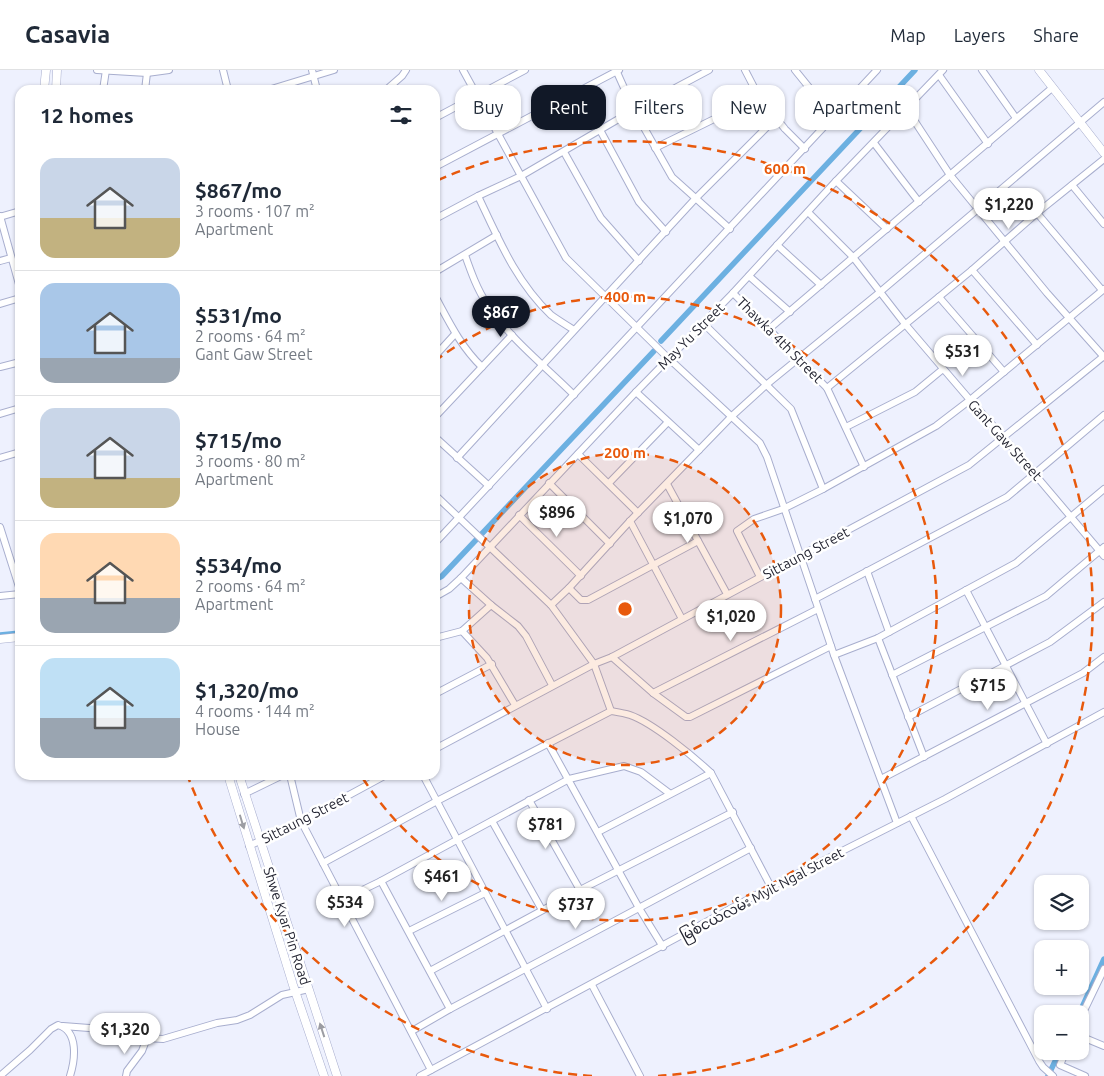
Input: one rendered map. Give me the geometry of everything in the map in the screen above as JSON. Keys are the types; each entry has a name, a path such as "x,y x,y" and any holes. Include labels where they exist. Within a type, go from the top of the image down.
{"street":[{"path":"44,85 46,70"},
{"path":"56,85 57,70"},
{"path":"97,70 147,73 169,70"},
{"path":"104,85 106,70"},
{"path":"223,70 227,85"},
{"path":"281,85 312,73 334,70"},
{"path":"392,85 406,70"},
{"path":"463,70 472,85"},
{"path":"498,85 525,70"},
{"path":"681,85 709,70"},
{"path":"745,70 753,85"},
{"path":"795,70 807,85"},
{"path":"866,70 872,78"},
{"path":"865,85 877,70"},
{"path":"982,70 1016,118"},
{"path":"1039,70 1104,153"},
{"path":"440,164 617,71 623,85"},
{"path":"941,72 988,144"},
{"name":"May Yu Street","path":"919,95 941,72"},
{"path":"146,85 147,73"},
{"path":"312,73 316,85"},
{"path":"769,329 1052,88"},
{"path":"551,605 581,576 630,521 732,416 766,385 800,359 1104,102"},
{"path":"440,115 455,108"},
{"path":"655,148 712,120"},
{"path":"785,128 805,149"},
{"path":"919,128 950,175 1004,241 1104,356"},
{"path":"496,130 566,258 669,359 760,443 767,457 830,646 897,823"},
{"path":"440,216 521,176 600,130 639,202 666,232"},
{"path":"645,130 672,177 730,229"},
{"path":"457,458 695,199 764,130"},
{"path":"440,538 822,130"},
{"name":"May Yu Street","path":"440,594 461,578 636,392 734,293 836,181 886,130"},
{"path":"874,143 919,202"},
{"path":"564,152 601,218 639,261"},
{"path":"827,388 1104,159"},
{"path":"836,181 887,229"},
{"path":"1072,185 1104,224"},
{"path":"478,196 509,259 527,288 552,315 574,330"},
{"path":"15,212 0,217 15,271"},
{"name":"Gant Gaw Street","path":"808,212 853,257 943,369 1102,551"},
{"path":"760,577 737,531 754,519 783,509 823,489 936,426 1103,290 1037,213"},
{"path":"440,269 497,235"},
{"path":"777,246 821,285"},
{"path":"465,255 473,277 486,302 512,335 574,395"},
{"path":"0,261 11,258"},
{"path":"972,270 1036,345"},
{"path":"749,276 790,312"},
{"name":"Thawka 4th Street","path":"734,293 827,388 864,467"},
{"path":"939,297 1004,372"},
{"path":"0,304 15,300"},
{"path":"440,306 455,334 471,356 482,367"},
{"path":"704,324 791,409 823,489"},
{"path":"440,350 455,334"},
{"path":"440,412 512,335"},
{"name":"Sittaung Street","path":"440,746 594,664 612,657 969,465 1104,356"},
{"path":"0,367 15,363"},
{"path":"846,428 915,392 943,369"},
{"path":"636,392 699,450"},
{"path":"0,414 15,410"},
{"path":"815,599 1007,497 1104,415"},
{"path":"609,483 668,422"},
{"path":"440,442 488,486"},
{"path":"0,458 15,454"},
{"path":"578,454 638,513"},
{"path":"549,483 610,544"},
{"path":"667,484 727,594"},
{"path":"834,656 878,638 1016,563 1104,489"},
{"path":"440,500 551,605 594,664 611,711"},
{"path":"519,516 581,576"},
{"path":"630,521 682,619"},
{"path":"0,527 3,547 15,577"},
{"path":"569,588 581,600 588,600 698,541"},
{"path":"892,675 1046,596 1102,551"},
{"path":"867,571 889,632"},
{"path":"461,578 518,626 526,636 552,686"},
{"path":"966,590 984,628 1006,665 1047,744"},
{"path":"0,596 15,594"},
{"path":"908,716 1066,632 1104,602"},
{"path":"440,637 462,631 491,605"},
{"path":"653,693 818,609"},
{"path":"462,631 492,664 515,705"},
{"path":"0,639 15,637"},
{"path":"878,638 924,757"},
{"path":"612,657 653,693 686,717 690,717 830,646"},
{"path":"881,779 1026,704 1083,673 1104,658"},
{"path":"440,691 492,664"},
{"path":"323,863 437,801 611,711 629,715 649,725 698,760 711,773 771,887"},
{"name":"မြစ်ငယ်လမ်း Myit Ngal Street","path":"420,1076 663,947 771,887 911,816 1104,712"},
{"path":"548,743 639,908 663,947"},
{"path":"342,900 381,881 569,779 624,766 642,772 669,793"},
{"path":"598,832 669,793 711,773"},
{"name":"Shwe Kyar Pin Road","path":"229,780 295,992 324,1076"},
{"name":"Shwe Kyar Pin Road","path":"240,780 337,1076"},
{"path":"244,794 273,780"},
{"path":"291,780 301,821 431,1070"},
{"name":"Sittaung Street","path":"249,846 301,821 377,780"},
{"path":"426,780 547,1009"},
{"path":"529,800 580,890"},
{"path":"430,971 618,870 733,812"},
{"path":"911,816 1039,1061 1052,1076"},
{"path":"492,821 542,910"},
{"path":"412,1031 751,848"},
{"path":"381,881 450,1009"},
{"path":"409,931 485,893"},
{"path":"1087,1005 1104,969"},
{"path":"592,985 640,1076"},
{"path":"0,1076 54,1026 115,1030 147,1038 163,1039 217,1023 238,1020 250,1015 282,995 308,989"},
{"path":"63,1026 70,1036 75,1052 70,1076"},
{"path":"126,1076 127,1071 142,1051 147,1038"},
{"path":"1089,1040 1104,1046"},
{"path":"1062,1060 1060,1065 1086,1076"}],"waterway":[{"path":"661,341 915,70"},
{"path":"440,577 654,351"},
{"path":"0,635 15,634"},
{"path":"1083,1005 1104,959"},
{"path":"1048,1076 1056,1060"}]}
